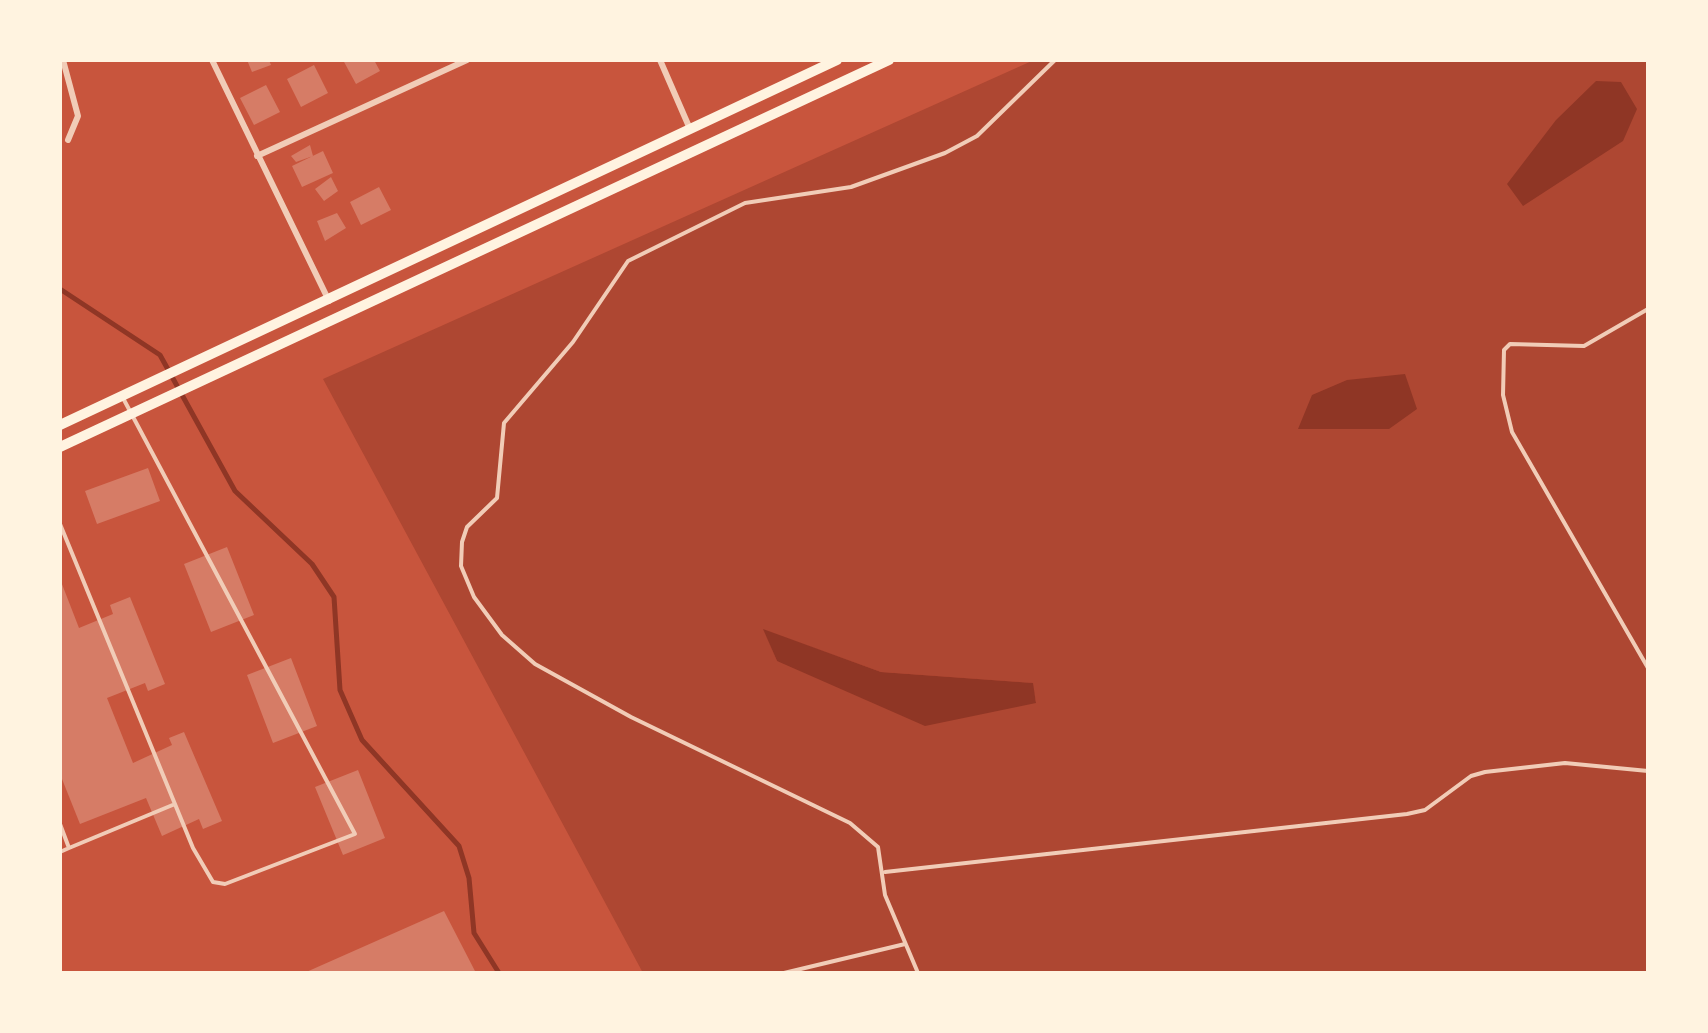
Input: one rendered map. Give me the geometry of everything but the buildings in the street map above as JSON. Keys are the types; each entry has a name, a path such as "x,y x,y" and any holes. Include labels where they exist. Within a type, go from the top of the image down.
{"main road":[{"path":"60,425 330,302 837,60"},
{"path":"60,446 889,60"}],"street":[{"path":"63,60 78,116 68,140"},
{"path":"212,60 330,302"},
{"path":"256,156 467,60"},
{"path":"660,60 690,129"}],"lane":[{"path":"918,973 885,894 878,846 850,823 568,685 502,635 465,580 461,553 468,528 494,504 504,423 573,342 611,282 636,254 745,203 851,187 945,153 977,136 1055,60"},
{"path":"1648,309 1584,346 1510,344 1504,350 1502,382 1512,432 1648,668"},
{"path":"60,524 203,870 214,882 226,884 355,834 123,398"},
{"path":"884,872 1407,814 1438,802 1471,776 1526,766 1565,763 1648,771"},
{"path":"60,852 175,804"},
{"path":"60,824 70,848"},
{"path":"784,973 904,944"}],"shaded area":[{"path":"1034,60 1648,60 1648,973 643,973 323,379","holes":["764,630 881,672 1032,683 1036,702 777,661"]},
{"path":"1596,81 1621,82 1637,109 1623,141 1523,206 1507,184 1556,120"},
{"path":"1405,374 1417,409 1389,429 1298,429 1312,395 1347,380"},
{"path":"763,629 881,672 1033,683 1036,703 925,726 777,661"}],"waterway":[{"path":"60,289 160,355 235,491 312,564 334,597 340,690 362,740 459,846 469,878 474,933 499,973"}]}
